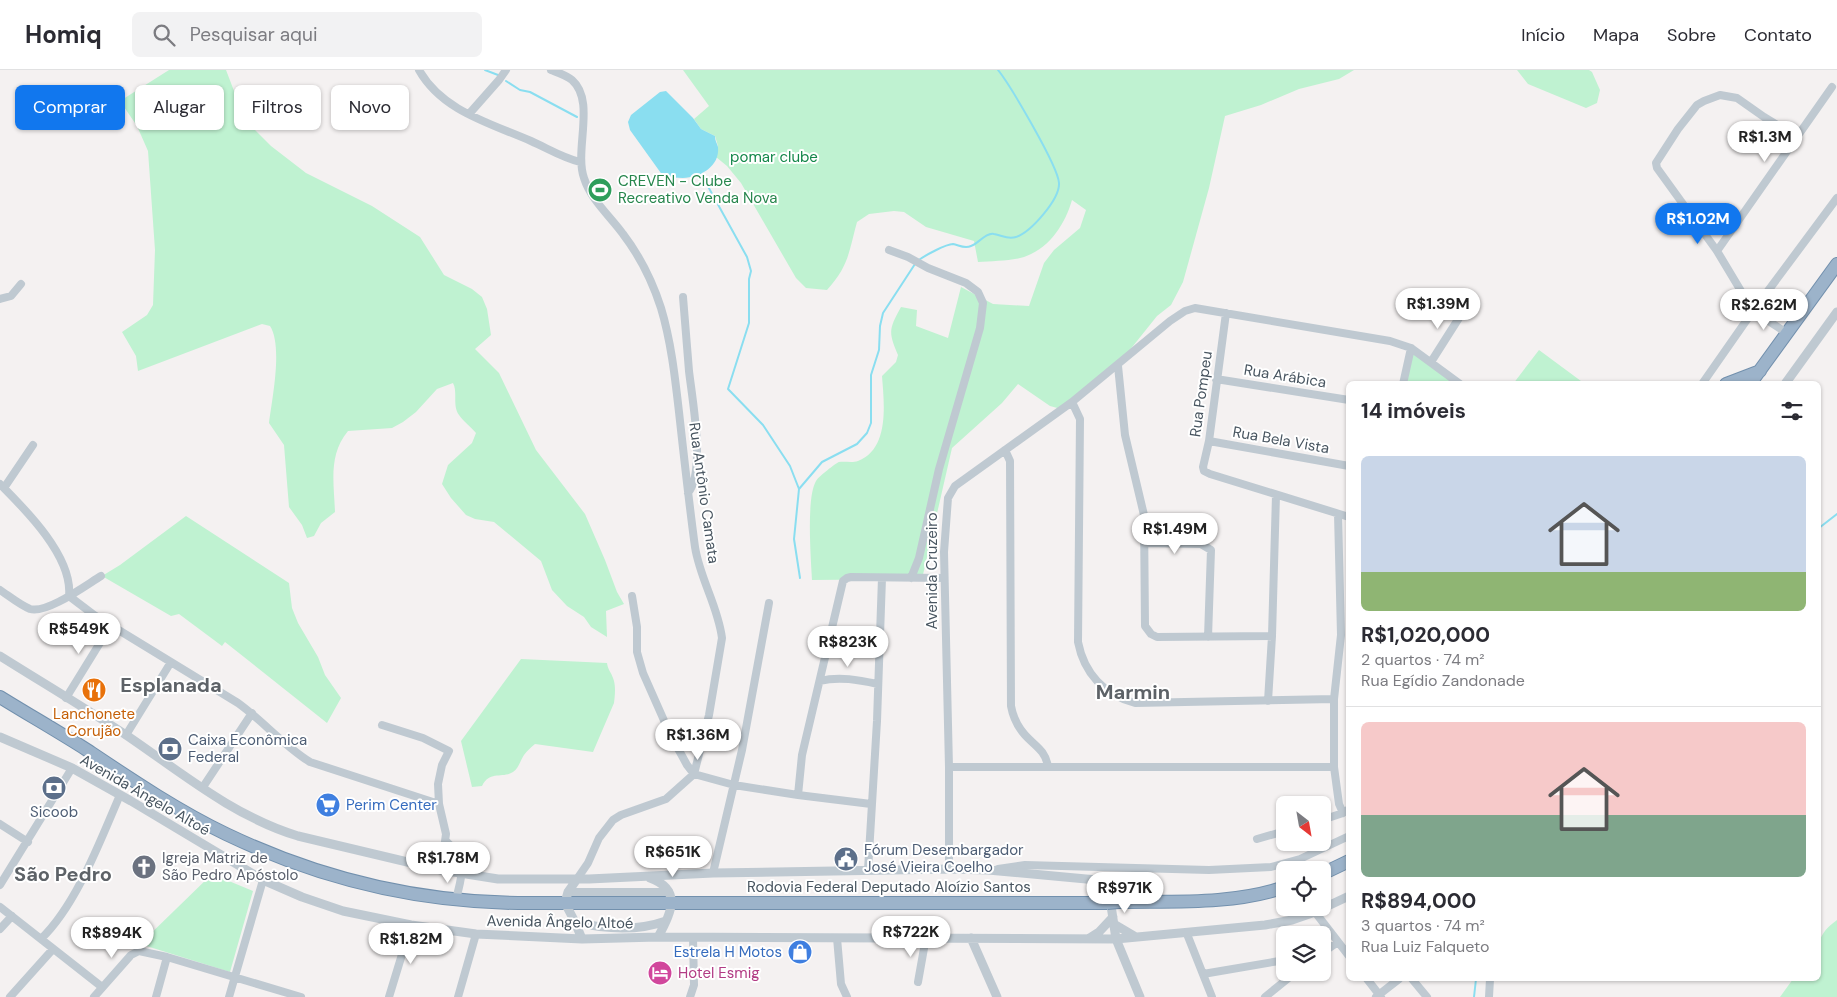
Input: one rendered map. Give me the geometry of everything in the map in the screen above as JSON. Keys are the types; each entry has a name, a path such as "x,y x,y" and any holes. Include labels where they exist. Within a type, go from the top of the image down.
{"highway":[{"path":"1752,381 1837,264"},
{"path":"1733,381 1760,370"},
{"name":"Rodovia Federal Deputado Aloízio Santos","path":"0,697 181,810 226,834 288,860 342,878 399,892 495,903 567,897 1204,901 1250,896 1276,889"},
{"path":"1331,870 1346,862"}],"street":[{"path":"419,70 441,97 469,114 532,141 553,153 580,162 584,113 580,94 572,80 552,70"},
{"path":"469,114 506,70"},
{"path":"1716,251 1832,87"},
{"path":"1787,334 1753,311 1716,251 1657,168 1656,163 1691,112 1704,101 1720,95 1737,98 1797,137"},
{"name":"Rua Antônio Camata","path":"580,162 590,192 624,234 650,282 661,307 668,336 688,493 700,568 720,625 722,638 722,649 709,715 694,774"},
{"path":"1704,381 1753,311 1837,198"},
{"path":"889,250 966,283 978,292 983,303 980,328 938,469 919,558 911,578"},
{"path":"0,299 11,296 21,284"},
{"path":"683,298 696,433 696,475 688,493"},
{"name":"Avenida Cruzeiro","path":"948,869 949,767 944,543 950,492 955,486 1072,402 1118,366 1170,321 1185,311 1195,308 1226,313"},
{"path":"1431,362 1464,310"},
{"path":"1787,381 1837,312"},
{"path":"1226,313 1390,341 1412,348 1455,381"},
{"name":"Rua Pompeu","path":"1226,313 1209,441 1203,467 1204,471 1276,495"},
{"path":"1404,381 1412,348"},
{"path":"1118,366 1124,435 1144,515 1143,623 1146,629 1157,636 1272,636"},
{"name":"Rua Arábica","path":"1216,379 1346,400"},
{"path":"1072,402 1080,419 1078,642 1082,658 1090,673 1101,686 1113,695 1134,703 1334,699"},
{"name":"Rua Bela Vista","path":"1209,441 1346,465"},
{"path":"33,445 2,486 39,527 63,563 70,581 69,596"},
{"path":"1005,450 1010,461 1011,706 1017,724 1025,735 1042,750 1048,766"},
{"path":"1268,701 1276,495 1346,516"},
{"path":"1331,817 1346,811 1339,804 1334,768 1334,699 1341,649 1338,514"},
{"path":"1144,543 1201,544 1211,550 1208,636"},
{"path":"0,590 31,609 46,606 69,596 101,576"},
{"path":"798,795 802,756 843,581 851,577 944,578"},
{"path":"868,870 882,578"},
{"path":"69,596 84,608 252,713 293,750 310,762 439,804"},
{"path":"632,596 637,627 637,652 643,673 670,734 694,774 734,785 871,804"},
{"path":"712,873 746,729 768,603"},
{"path":"66,698 111,625"},
{"path":"0,656 126,735 240,812 278,830 441,870 498,878 578,879 712,873 948,869 988,870 1097,880 1112,899 1116,940 1140,997"},
{"path":"126,735 171,662"},
{"path":"822,671 829,678"},
{"path":"820,681 829,678 851,679 878,684"},
{"path":"203,788 252,713"},
{"path":"382,725 423,738 449,751 442,765 438,784 439,804 444,820 446,841 441,870"},
{"name":"Avenida Ângelo Altoé","path":"0,737 72,768 263,880 302,897 343,911 411,926 476,934 582,939 658,936 1116,940 1265,925 1304,916"},
{"path":"949,767 1334,768"},
{"path":"0,885 72,768"},
{"path":"582,939 567,897 588,863 599,838 613,820 621,815 666,798 694,774"},
{"path":"41,939 76,890 120,795"},
{"path":"0,824 28,842"},
{"path":"1258,839 1276,834"},
{"path":"988,870 1025,865 1209,870 1271,867 1300,859 1346,837"},
{"path":"446,841 459,856 462,864 462,874 456,900"},
{"path":"648,877 661,883 671,898 670,914 658,936"},
{"path":"229,997 263,880"},
{"name":"Avenida Ângelo Altoé","path":"1331,904 1346,897"},
{"path":"0,908 102,988"},
{"path":"0,929 12,916"},
{"path":"1318,916 1346,952"},
{"path":"576,922 590,926 627,927 654,925 666,921"},
{"path":"1114,921 1136,938"},
{"path":"1087,939 1114,921"},
{"path":"389,997 411,926"},
{"path":"458,997 476,934"},
{"path":"1187,934 1212,997"},
{"path":"690,997 694,985 692,937"},
{"path":"918,982 926,937"},
{"path":"837,938 841,984 847,997"},
{"path":"971,938 997,997"},
{"path":"1331,947 1338,942"},
{"path":"10,997 53,949"},
{"path":"94,997 131,955 144,951 302,997"},
{"path":"156,997 167,958"},
{"path":"1203,974 1276,962"},
{"path":"1265,997 1284,981"},
{"path":"1368,981 1379,996 1397,981"},
{"path":"1414,981 1427,997"},
{"path":"1489,997 1490,981"}],"green space":[{"path":"169,70 226,70 234,91 234,130 255,130 271,146 306,173 372,206 420,237 444,275 472,289 482,297 487,309 491,335 475,349 499,373 536,450 585,514 617,592 624,604 606,611 607,637 591,627 584,617 567,606 552,590 541,561 494,522 475,519 466,515 442,484 448,465 472,443 476,433 457,411 453,383 437,389 416,412 392,428 348,431 337,450 335,460 333,480 335,512 321,523 314,536 307,538 302,525 289,507 284,445 269,423 276,359 274,335 270,326 262,324 138,371 136,356 122,332 147,315 153,305 155,250 148,151 139,130 224,130 224,85 145,85"},
{"name":"pomar clube","path":"683,70 1354,70 1339,79 1299,89 1261,105 1225,116 1209,188 1183,282 1171,305 1157,316 1125,356 1061,409 1050,406 1018,384 1002,403 952,448 922,579 812,580 810,514 813,489 817,479 834,465 839,462 858,461 868,455 876,446 883,424 884,399 882,376 896,362 898,355 891,331 901,307 917,310 916,326 948,338 961,287 993,304 1029,306 1044,263 1054,250 1080,228 1086,210 1072,200 1061,226 1049,241 1033,253 1024,257 1002,261 978,262 974,241 926,227 904,212 894,211 869,214 857,222 844,266 827,290 806,288 796,278 741,183 727,166 716,157 718,146 715,136 701,129 694,119 709,106"},
{"path":"1517,70 1589,70 1592,72 1600,90 1597,103 1586,108 1528,84"},
{"path":"135,92 135,123 125,108 125,98"},
{"path":"1412,349 1451,381 1406,381"},
{"path":"1539,350 1581,381 1515,381"},
{"path":"186,516 289,583 292,608 298,623 318,657 325,675 341,698 327,723 225,642 222,646 179,614 171,616 102,576 120,565"},
{"path":"521,659 607,663 615,684 614,703 593,752 535,744 525,754 513,772 492,776 482,786 472,787 461,741"},
{"path":"212,874 253,891 230,972 140,944"},
{"path":"1837,920 1837,997 1780,997 1792,981 1821,981 1821,938"}],"water":[{"path":"666,91 693,118 701,129 715,136 718,147 716,160 708,170 696,176 675,178 663,176 630,130 628,122 631,115 660,92"}],"waterway":[{"path":"485,70 498,75"},
{"path":"919,260 935,250 953,244 964,247 971,246 991,234 1010,238 1022,234 1044,214 1058,190 1057,174 1051,160 998,70"},
{"path":"506,81 520,90 530,92 577,117"},
{"path":"700,172 747,257 751,271 749,279 749,323 728,389 763,425 790,466 799,489 794,539 800,578"},
{"path":"799,489 822,462 857,444 867,433 871,423 871,375 879,350 880,326 883,313 915,264"},
{"path":"1821,526 1837,514"},
{"path":"1474,997 1476,981"}],"place":[{"name":"CREVEN - Clube Recreativo Venda Nova","path":"600,190"},
{"name":"Lanchonete Corujão","path":"94,690"},
{"name":"Caixa Econômica Federal","path":"170,749"},
{"name":"Sicoob","path":"54,788"},
{"name":"Perim Center","path":"328,805"},
{"name":"Fórum Desembargador José Vieira Coelho","path":"846,859"},
{"name":"Igreja Matriz de São Pedro Apóstolo","path":"144,867"},
{"name":"Estrela H Motos","path":"800,952"},
{"name":"Hotel Esmig","path":"660,973"}],"district":[{"name":"Esplanada","path":"171,685"},
{"name":"Marmin","path":"1133,692"},
{"name":"São Pedro","path":"63,874"}]}
